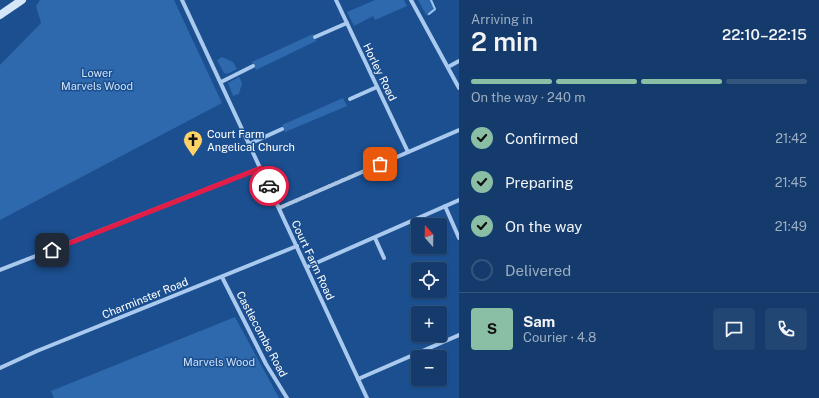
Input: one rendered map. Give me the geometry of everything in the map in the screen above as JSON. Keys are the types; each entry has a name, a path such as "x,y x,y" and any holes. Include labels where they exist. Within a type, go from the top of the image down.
{"street":[{"path":"0,15 22,0"},
{"name":"Court Farm Road","path":"182,0 367,398"},
{"name":"Horley Road","path":"336,0 408,152"},
{"path":"412,0 459,88"},
{"path":"315,37 347,23"},
{"path":"448,67 459,61"},
{"path":"221,82 253,66"},
{"path":"350,99 377,87"},
{"path":"249,144 282,129"},
{"path":"279,208 459,130"},
{"path":"0,270 261,168"},
{"path":"307,267 459,200"},
{"path":"445,206 459,238"},
{"path":"375,238 384,258"},
{"name":"Charminster Road","path":"0,368 37,351 297,246"},
{"name":"Castlecombe Road","path":"222,277 266,364 287,398"},
{"path":"358,379 459,335"}],"green space":[{"name":"Lower Marvels Wood","path":"40,0 174,0 222,103 0,220 0,65 41,23 36,6"},
{"path":"375,0 404,0 407,6 375,20 373,16 354,26 347,12"},
{"path":"418,0 432,0 436,11 427,16"},
{"path":"313,34 316,41 256,70 252,62"},
{"path":"222,57 233,62 237,69 227,74 224,73 217,60"},
{"path":"239,77 242,83 239,94 233,96 228,83"},
{"path":"343,98 347,106 285,132 282,125"},
{"name":"Marvels Wood","path":"235,317 279,398 54,398 51,391"}],"waterway":[{"path":"429,14 435,9 431,0"}],"way so far":[{"path":"269,186 279,208 380,164"}],"place":[{"name":"Court Farm Angelical Church","path":"193,157"}],"route":[{"path":"52,250 261,168 269,186"}]}
